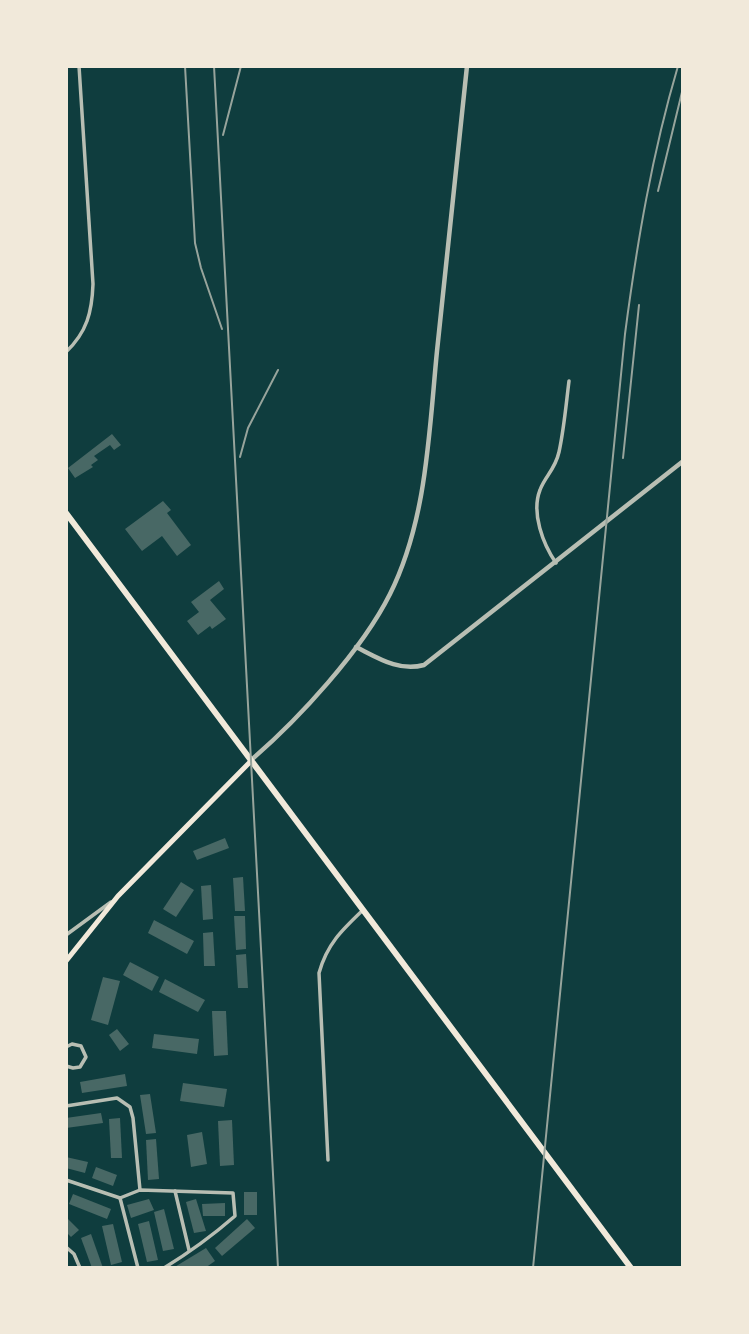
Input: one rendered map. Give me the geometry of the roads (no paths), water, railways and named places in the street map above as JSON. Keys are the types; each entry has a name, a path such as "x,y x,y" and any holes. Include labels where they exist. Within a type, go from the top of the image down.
{"main road":[{"path":"66,513 365,909 631,1268"},
{"path":"66,961 118,896 251,761"}],"street":[{"path":"66,352 83,331 93,307 79,66"},
{"path":"251,761 280,735 356,646 390,593 406,554 423,482 467,66"},
{"path":"555,563 545,547 536,505 540,488 553,471 559,453 569,381"},
{"path":"356,646 400,667 424,665 682,462"},
{"path":"66,935 118,896"},
{"path":"328,1160 319,973 324,952 343,929 365,909"},
{"path":"66,1047 72,1044 81,1046 86,1056 80,1067 66,1066"},
{"path":"66,1106 117,1098 130,1107 140,1190"},
{"path":"66,1180 120,1198 140,1190 233,1193 234,1216 204,1243 188,1250 164,1268"},
{"path":"175,1191 188,1250"},
{"path":"120,1198 138,1268"},
{"path":"66,1247 74,1254 80,1268"}],"railway":[{"path":"185,66 195,243 222,329"},
{"path":"214,66 278,1268"},
{"path":"223,135 241,66"},
{"path":"533,1268 625,334 646,199 678,66"},
{"path":"658,191 682,92"},
{"path":"623,458 639,305"},
{"path":"240,457 248,428 278,370"}]}
